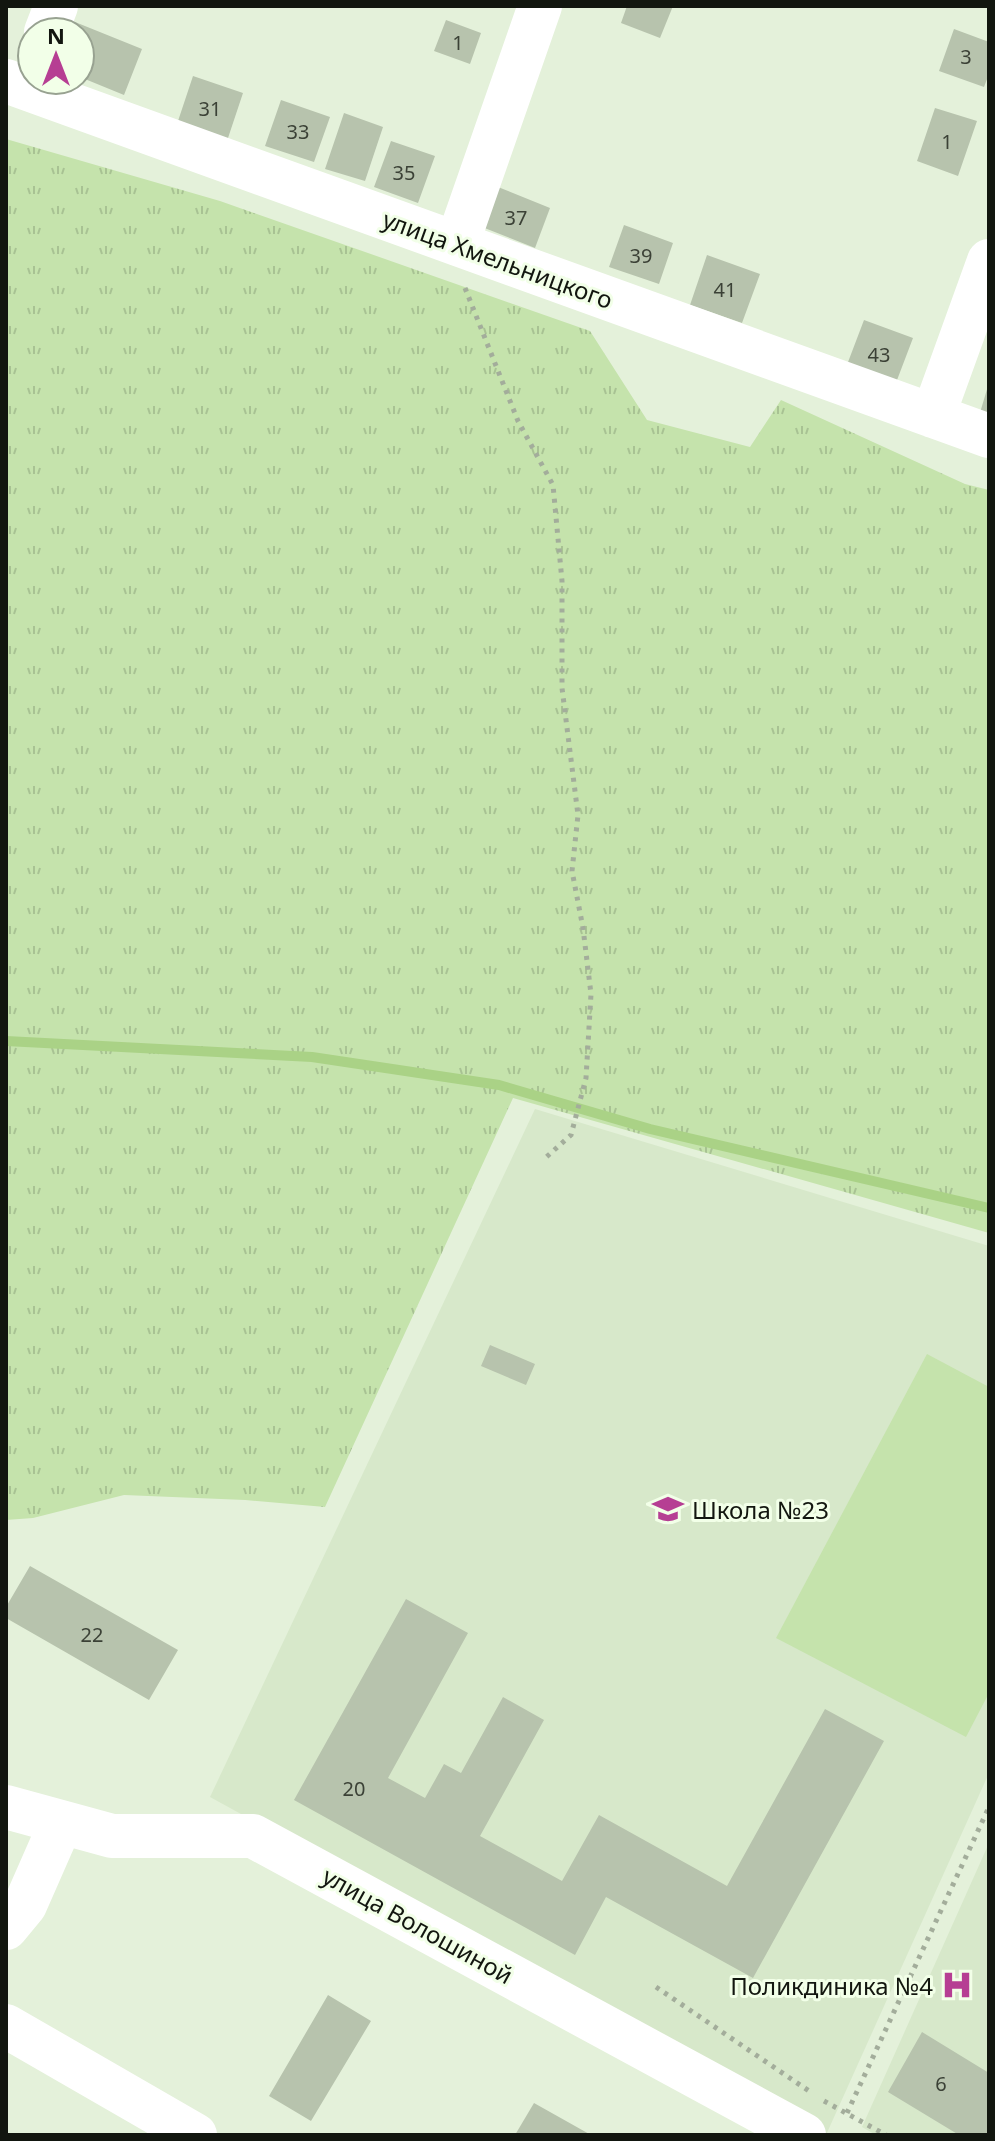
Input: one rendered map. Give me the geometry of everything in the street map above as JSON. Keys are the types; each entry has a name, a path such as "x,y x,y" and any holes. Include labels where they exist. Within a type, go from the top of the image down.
{"street":[{"path":"457,244 540,6"},
{"name":"улица Хмельницкого","path":"64,96 457,244 989,436"},
{"path":"933,416 989,261"},
{"name":"улица Волошиной","path":"6,1807 112,1836 253,1836 804,2135"},
{"path":"6,1928 25,1905 61,1823"},
{"path":"6,2026 195,2135"}],"path":[{"path":"457,244 461,278 487,346 518,421 553,485 562,581 562,688 578,815 572,871 591,994 586,1078 571,1135 543,1160"},
{"path":"847,2113 989,1807"},
{"path":"656,1987 813,2094 886,2135"}],"shaded area":[{"name":"Школа №23","path":"535,1109 989,1246 989,1773 826,2135 210,1797"},
{"name":"Поликдиника №4","path":"989,1843 989,2135 876,2135 862,2127"}],"green space":[{"path":"6,139 220,201 590,331 647,420 750,447 781,400 965,484 989,490 989,1233 513,1098 325,1507 124,1495 33,1518 6,1520"},
{"path":"927,1354 989,1387 989,1693 966,1737 776,1638"}],"building":[{"path":"627,6 673,6 660,38 621,23"},
{"path":"446,20 481,33 470,64 434,51"},
{"path":"954,29 989,42 989,74 984,87 939,71"},
{"path":"96,30 142,49 124,95 96,84"},
{"path":"193,76 243,93 227,141 177,124"},
{"path":"281,100 330,117 314,162 265,146"},
{"path":"935,108 977,121 958,176 917,161"},
{"path":"344,113 383,127 365,181 325,169"},
{"path":"391,141 435,156 418,203 374,187"},
{"path":"498,187 550,208 535,248 482,227"},
{"path":"624,225 673,243 659,284 609,267"},
{"path":"707,255 760,274 742,323 690,305"},
{"path":"864,320 913,338 894,388 845,370"},
{"path":"989,386 989,419 979,416"},
{"path":"490,1345 535,1364 526,1385 481,1366"},
{"path":"30,1566 178,1650 149,1700 6,1618 6,1607"},
{"path":"406,1599 468,1633 388,1778 425,1798 444,1764 461,1773 503,1697 544,1720 480,1836 562,1881 599,1815 727,1886 825,1709 884,1741 753,1978 606,1897 575,1955 294,1800"},
{"path":"328,1995 371,2021 311,2121 269,2096"},
{"path":"922,2032 989,2073 989,2135 959,2135 888,2092"},
{"path":"534,2103 591,2135 515,2135"}],"waterway":[{"path":"6,1041 312,1057 499,1085 650,1129 989,1208"}],"place":[{"name":"Школа №23","path":"668,1509"},
{"name":"Поликдиника №4","path":"957,1985"}]}
